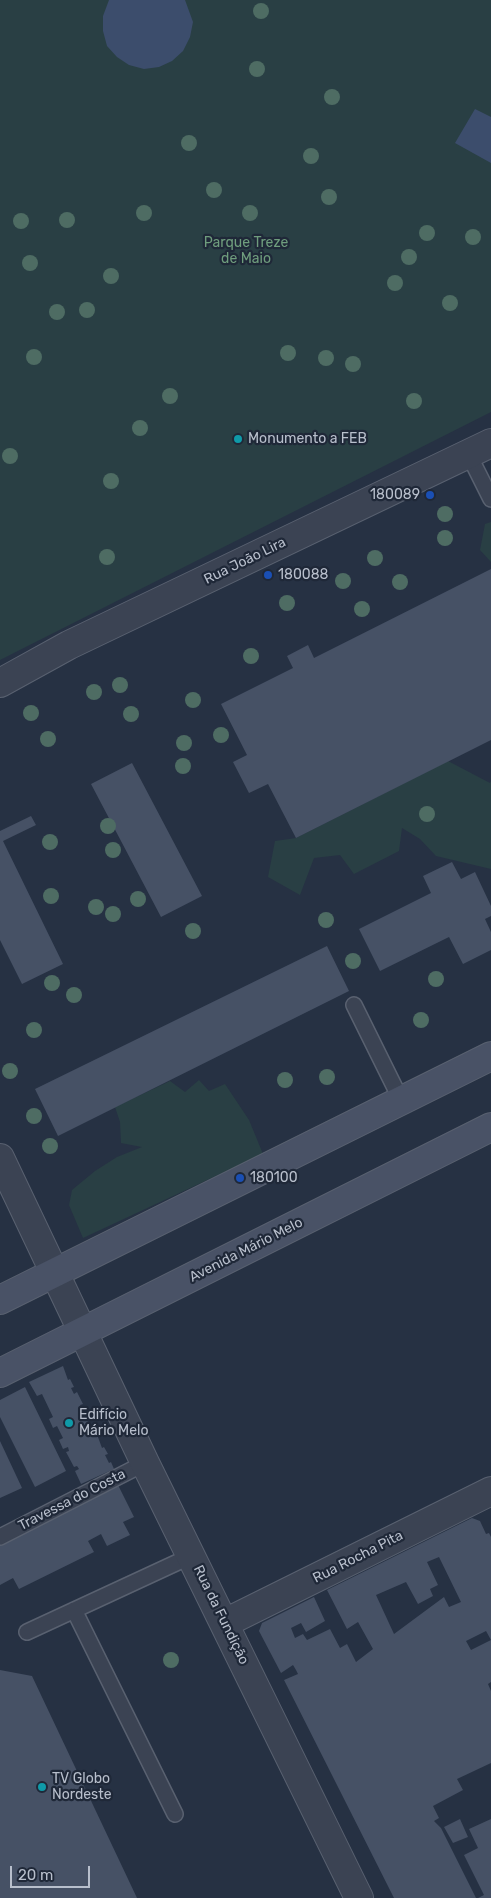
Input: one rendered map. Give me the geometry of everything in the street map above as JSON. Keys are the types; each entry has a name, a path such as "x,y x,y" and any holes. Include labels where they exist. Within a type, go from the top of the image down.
{"main road":[{"path":"0,1300 491,1056"},
{"name":"Avenida Mário Melo","path":"0,1372 82,1333 491,1127"}],"street":[{"name":"Rua João Lira","path":"0,683 69,645 480,449"},
{"name":"Rua da Fundição","path":"0,1158 53,1273 145,1463 359,1898"},
{"name":"Rua Rocha Pita","path":"225,1623 489,1497"}],"lane":[{"path":"480,449 491,499"},
{"path":"354,1005 401,1100"},
{"name":"Travessa do Costa","path":"0,1537 145,1463"},
{"path":"27,1632 191,1556"},
{"path":"74,1610 175,1814"}],"green space":[{"name":"Parque Treze de Maio","path":"0,0 491,0 491,412 0,660"},
{"path":"491,522 491,562 480,550 485,524"},
{"path":"448,761 490,783 491,781 491,869 436,856 420,839 402,828 399,851 354,874 340,855 314,858 300,895 268,877 275,841 296,838"},
{"path":"199,1080 209,1091 225,1084 249,1120 263,1154 83,1238 69,1205 72,1190 95,1171 117,1157 142,1147 121,1143 120,1122 115,1107 170,1081 185,1092"}],"water":[{"path":"109,0 185,0 193,22 190,37 183,51 172,61 159,67 144,69 129,65 117,57 107,46 103,31 103,16"},
{"path":"475,109 491,117 491,163 455,143"}],"building":[{"path":"491,569 491,740 296,838 268,784 249,793 233,762 247,755 221,704 293,668 287,656 308,645 314,658"},
{"path":"132,763 202,896 161,917 91,784"},
{"path":"31,816 36,825 3,841 63,964 22,984 0,940 0,831"},
{"path":"452,862 461,879 475,872 491,906 491,916 485,919 491,932 491,950 463,964 449,937 380,971 359,929 431,893 423,876"},
{"path":"327,946 349,991 58,1136 35,1089"},
{"name":"Edifício Mário Melo","path":"63,1366 68,1380 70,1379 74,1387 71,1388 74,1394 77,1392 83,1404 80,1405 92,1431 95,1429 102,1448 104,1447 108,1454 105,1455 114,1469 81,1484 75,1471 79,1469 77,1466 74,1467 66,1452 69,1451 68,1447 63,1449 59,1440 63,1438 57,1426 53,1428 49,1419 53,1417 42,1394 37,1396 29,1382"},
{"path":"25,1387 66,1471 35,1487 0,1417 0,1400"},
{"path":"0,1441 22,1488 0,1498"},
{"path":"117,1483 134,1517 123,1522 130,1535 107,1546 101,1534 88,1541 94,1552 19,1589 13,1578 0,1585 0,1542"},
{"path":"472,1518 480,1521 486,1534 489,1533 491,1537 491,1640 491,1682 488,1684 491,1691 491,1763 457,1779 463,1790 433,1806 439,1818 434,1821 441,1828 476,1898 394,1898 284,1680 298,1674 296,1670 293,1665 281,1673 259,1631 262,1623 314,1597 325,1621 306,1632 301,1623 291,1628 295,1638 303,1634 307,1640 330,1629 340,1648 347,1644 356,1662 373,1649 358,1622 347,1629 327,1590","holes":["439,1557 461,1602 449,1607 444,1597 394,1634 376,1595 406,1582 418,1604 433,1596 430,1589 438,1585 427,1562","486,1631 491,1640 471,1650 466,1641"]},
{"name":"TV Globo Nordeste","path":"0,1670 32,1676 137,1898 0,1898"},
{"path":"460,1819 468,1837 453,1843 444,1827"},
{"path":"491,1819 491,1898 478,1898 484,1895 464,1855 478,1848 469,1829"}],"place":[{"name":"Monumento a FEB","path":"238,439"},
{"name":"180089","path":"430,495"},
{"name":"180088","path":"268,575"},
{"name":"180100","path":"240,1178"},
{"name":"Edifício Mário Melo","path":"69,1423"},
{"name":"TV Globo Nordeste","path":"42,1787"}]}
